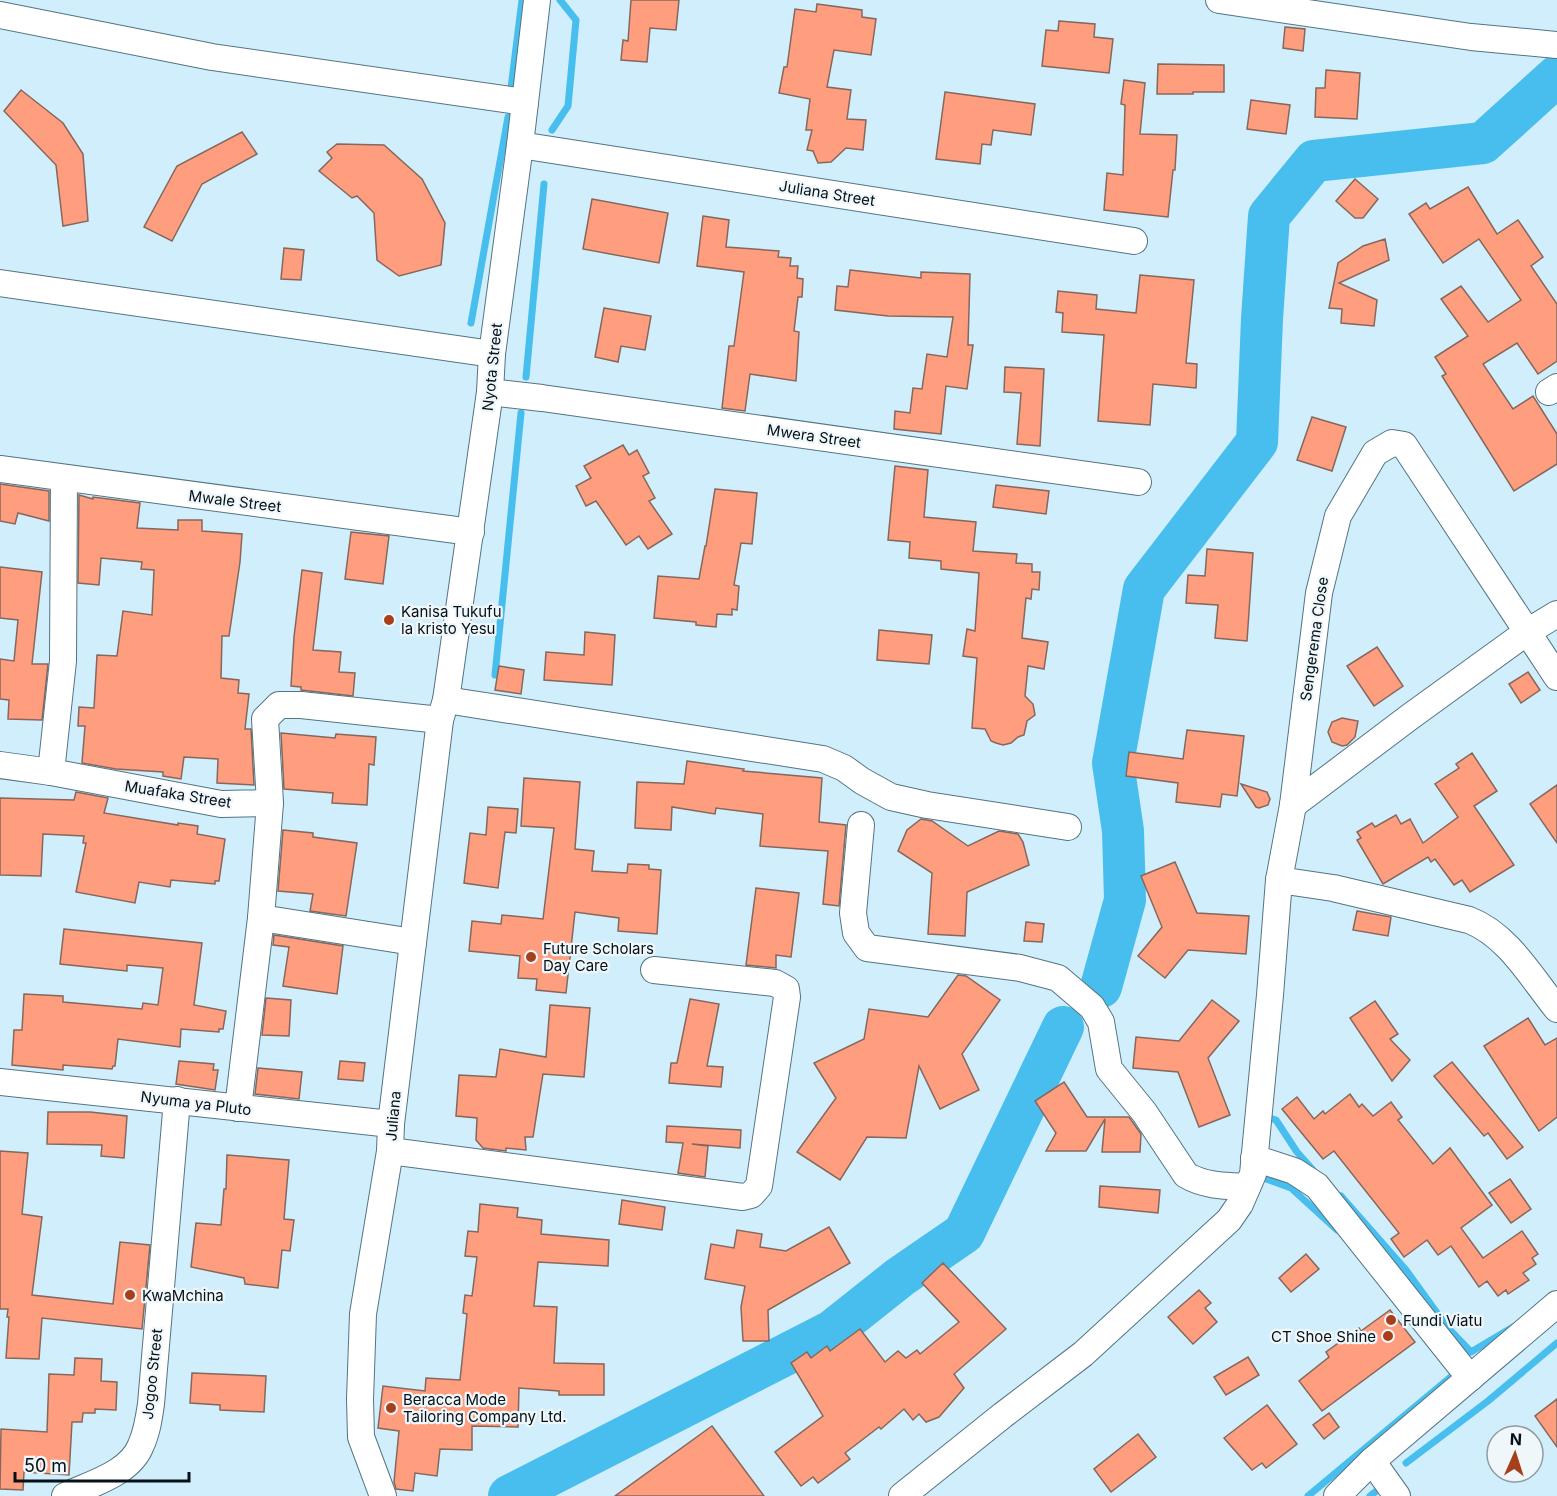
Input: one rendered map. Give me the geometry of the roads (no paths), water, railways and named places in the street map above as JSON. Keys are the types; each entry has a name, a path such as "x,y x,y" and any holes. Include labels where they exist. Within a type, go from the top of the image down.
{"street":[{"name":"Nyota Street","path":"442,717 490,392 492,354 537,0"},
{"path":"1219,0 1471,37 1557,45"},
{"path":"0,15 212,57 525,102"},
{"name":"Juliana Street","path":"520,145 1134,241"},
{"path":"0,283 492,354"},
{"name":"Mwera Street","path":"490,392 1138,482"},
{"name":"Sengerema Close","path":"902,1496 1083,1354 1229,1220 1240,1204 1253,1174 1279,880 1293,805 1319,593 1338,516 1375,453 1392,443 1404,445 1557,677"},
{"name":"Mwale Street","path":"0,469 471,532"},
{"path":"51,772 63,661 64,478"},
{"path":"1293,805 1527,632 1557,614"},
{"path":"238,1108 261,918 270,803 265,719 279,705 442,717 823,759 844,768 891,797 927,805 1068,826"},
{"name":"Juliana","path":"383,1496 361,1437 363,1314 390,1151 391,1124 442,717"},
{"name":"Muafaka Street","path":"0,765 51,772 221,804 270,803"},
{"path":"861,825 853,913 856,933 867,948 1020,968 1058,978 1092,1007 1101,1022 1109,1069 1144,1112 1186,1175 1210,1185 1247,1187"},
{"path":"1279,880 1333,888 1468,920 1484,926 1501,939 1557,1010"},
{"path":"261,918 413,942"},
{"path":"390,1151 743,1197 751,1195 759,1186 787,998 786,989 775,982 654,970"},
{"name":"Nyuma ya Pluto","path":"0,1082 391,1124"},
{"name":"Jogoo Street","path":"64,1496 122,1469 141,1448 151,1404 177,1100"},
{"path":"1254,1158 1294,1171 1317,1186 1470,1378"},
{"path":"1337,1496 1372,1461 1557,1304"},
{"path":"1372,1461 1397,1496"}],"waterway":[{"path":"511,88 522,0"},
{"path":"552,130 568,106 576,20 560,0"},
{"path":"1101,987 1125,900 1123,831 1113,763 1144,589 1257,442 1269,216 1314,161 1483,143 1557,76"},
{"path":"471,323 508,117"},
{"path":"526,377 544,184"},
{"path":"495,675 521,413"},
{"path":"509,1496 832,1331 900,1277 964,1233 1063,1027"},
{"path":"1263,1116 1276,1120 1297,1152 1313,1170"},
{"path":"1258,1176 1291,1188 1337,1230"},
{"path":"1341,1196 1406,1270 1448,1328 1471,1352 1513,1327"},
{"path":"1406,1463 1488,1401 1557,1343"},
{"path":"1308,1496 1458,1371"},
{"path":"1370,1496 1379,1489"}],"place":[{"name":"Kanisa Tukufu la kristo Yesu","path":"389,620"},
{"name":"Future Scholars Day Care","path":"531,957"},
{"name":"KwaMchina","path":"130,1295"},
{"name":"Fundi Viatu","path":"1391,1320"},
{"name":"CT Shoe Shine","path":"1388,1336"},
{"name":"Beracca Mode Tailoring Company Ltd.","path":"391,1408"}]}
